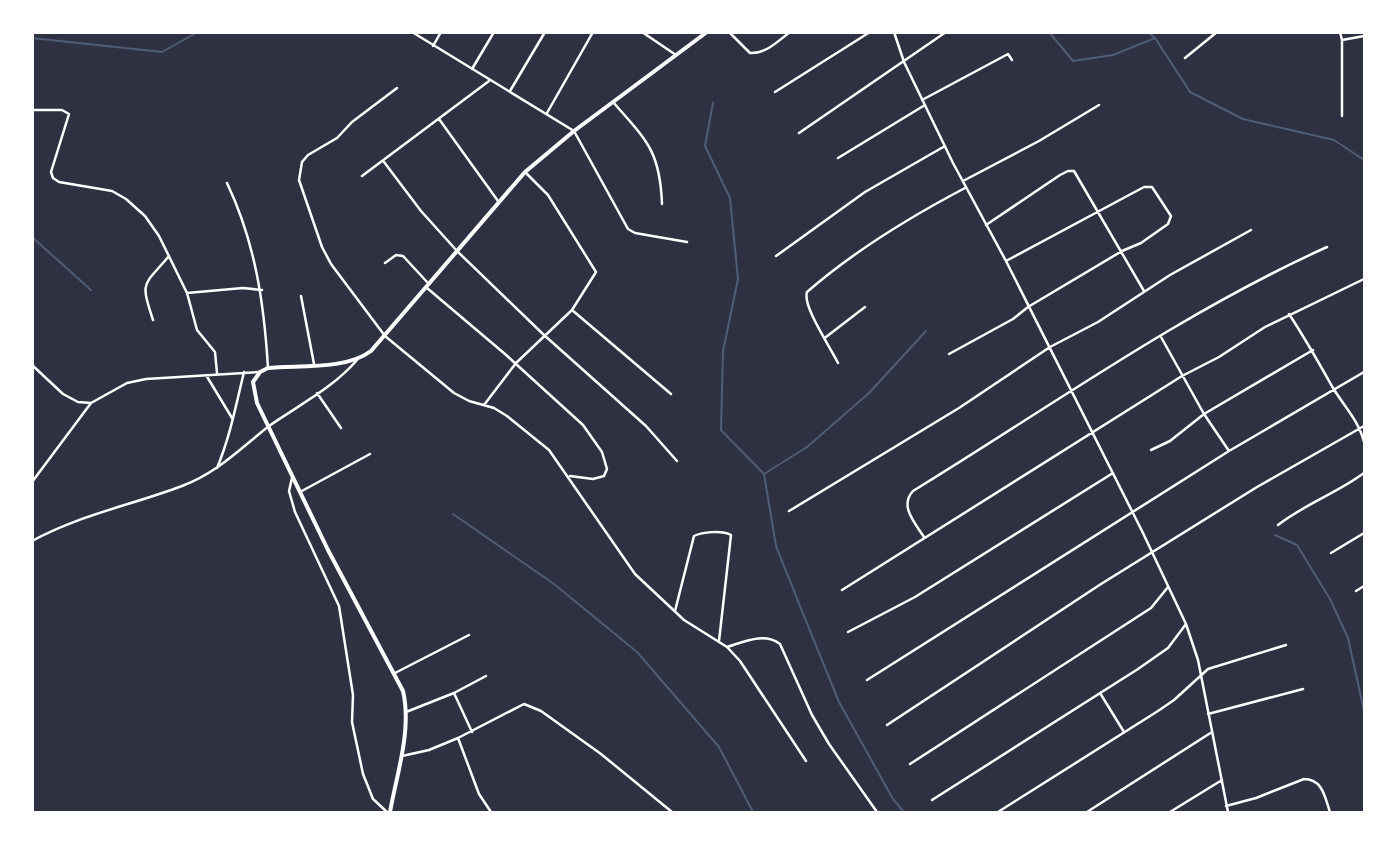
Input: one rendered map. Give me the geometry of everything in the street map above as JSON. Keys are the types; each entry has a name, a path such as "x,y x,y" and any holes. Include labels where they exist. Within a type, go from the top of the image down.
{"street":[{"path":"412,32 574,131 606,187 623,224 628,229 635,233 687,242"},
{"path":"433,46 441,32"},
{"path":"472,69 494,32"},
{"path":"510,91 545,32"},
{"path":"546,113 594,32"},
{"path":"642,32 676,54"},
{"path":"32,541 56,528 184,486 217,470 269,426 345,374 357,360 371,351 385,336 498,201 525,172 574,131 707,32"},
{"path":"729,32 750,53 757,54 790,32"},
{"path":"775,92 870,32"},
{"path":"894,32 904,62 962,182 1006,261 1050,347 1153,553 1186,624 1198,660 1228,812"},
{"path":"798,133 946,32"},
{"path":"1185,58 1217,32"},
{"path":"1340,32 1342,40 1342,116"},
{"path":"1342,40 1364,36"},
{"path":"922,100 1003,56 1009,54 1012,60"},
{"path":"362,176 384,162 489,80"},
{"path":"398,88 352,122 337,138 308,155 302,162 299,180 322,247 331,264 385,336 454,393 506,416 549,450 599,525 635,574 675,612 727,647 750,675 806,762"},
{"path":"613,102 642,133 653,152 660,173 662,204"},
{"path":"838,158 925,105"},
{"path":"962,182 1039,141 1099,105"},
{"path":"32,110 67,110 69,114 51,172 53,178 59,182 106,189 126,198 146,216 169,256 187,293 197,330 215,352 217,373"},
{"path":"439,119 498,201"},
{"path":"776,256 865,192 945,146"},
{"path":"384,162 421,211 457,251 544,335 646,426 677,461"},
{"path":"985,225 1060,175 1071,170 1077,174 1096,212 1144,291"},
{"path":"484,405 516,363 572,310 596,272 548,195 525,172"},
{"path":"228,183 249,237 262,290 268,368"},
{"path":"948,354 1013,320 1028,306 1141,243 1171,221 1157,192 1152,187 1144,187 1006,261"},
{"path":"838,363 826,337 811,314 805,297 807,292 855,255 917,214 965,188"},
{"path":"789,511 959,408 1050,347 1098,322 1144,291 1251,230"},
{"path":"924,536 907,508 908,496 914,491 1071,390 1230,295 1327,247"},
{"path":"153,320 144,292 146,282 169,256"},
{"path":"385,263 396,256 403,256 428,286 516,363 582,425 602,452 607,469 604,476 593,480 568,476"},
{"path":"842,590 893,559 924,536 1182,376 1219,358 1265,327 1289,314 1364,279"},
{"path":"187,293 243,288 262,290"},
{"path":"301,296 314,364"},
{"path":"826,337 865,307"},
{"path":"572,310 671,394"},
{"path":"1289,314 1334,389 1361,429 1364,442"},
{"path":"1161,337 1204,414 1228,451"},
{"path":"1151,450 1170,441 1204,414 1312,350"},
{"path":"32,482 91,403 127,382 217,373 260,372 268,368 357,360"},
{"path":"32,365 64,394 78,402 91,403"},
{"path":"217,470 229,440 232,418 244,372"},
{"path":"260,372 253,382 253,388 269,426 328,550 403,691 406,712 400,757 388,812 373,799 363,774 352,722 353,695 339,606 295,512 289,491 293,477"},
{"path":"867,680 1228,451 1364,372"},
{"path":"206,374 232,418"},
{"path":"317,393 341,428"},
{"path":"886,725 1101,584 1257,487 1364,426"},
{"path":"300,492 370,454"},
{"path":"848,632 915,597 1113,473"},
{"path":"1278,525 1316,500 1340,490 1364,473"},
{"path":"675,612 694,536 698,534 727,532 731,535 719,641"},
{"path":"1331,554 1364,533"},
{"path":"1356,591 1364,586"},
{"path":"910,764 1151,608 1168,587"},
{"path":"932,800 1168,648 1186,624"},
{"path":"395,673 469,635"},
{"path":"727,647 765,638 773,638 780,644 812,715 829,744 877,812"},
{"path":"998,812 1174,700 1200,674 1208,669 1286,645"},
{"path":"406,712 454,693 486,676"},
{"path":"1208,714 1303,689"},
{"path":"454,693 472,732"},
{"path":"1100,693 1124,732"},
{"path":"400,757 429,750 458,738 524,704 531,706 601,754 672,812"},
{"path":"1087,812 1212,732"},
{"path":"458,738 479,794 491,812"},
{"path":"1226,806 1256,798 1304,779 1312,779 1317,782 1323,791 1330,812"},
{"path":"1170,812 1222,780"}],"waterway":[{"path":"32,38 162,52 198,32"},
{"path":"1049,32 1073,61 1113,55 1155,38"},
{"path":"1148,32 1155,38 1190,92 1243,119 1334,140 1364,160"},
{"path":"713,103 705,146 730,198 738,279 723,351 721,430 764,474 776,546 839,702 893,799 904,812"},
{"path":"32,237 91,290"},
{"path":"764,474 807,447 869,393 926,331"},
{"path":"453,514 554,584 637,652 719,747 753,812"},
{"path":"1275,535 1297,545 1330,599 1348,638 1364,711"}]}
